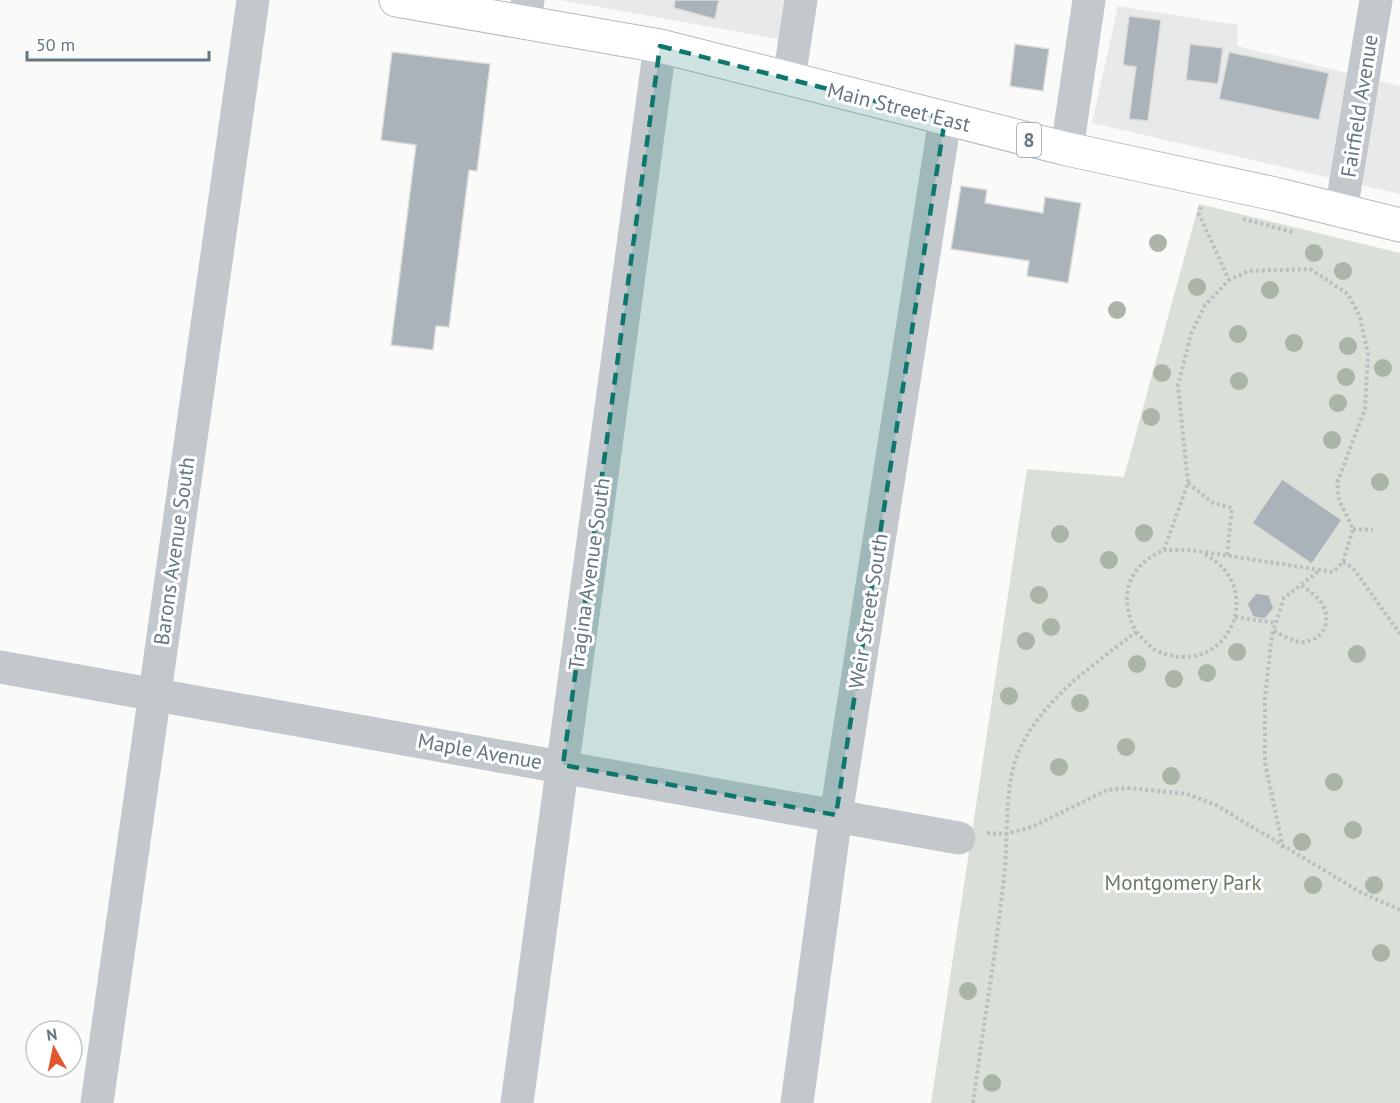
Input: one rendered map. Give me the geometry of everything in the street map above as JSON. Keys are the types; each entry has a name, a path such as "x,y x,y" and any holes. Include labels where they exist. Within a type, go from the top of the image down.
{"main road":[{"name":"Main Street East","path":"396,0 526,11 1067,149 1257,190 1400,225"}],"street":[{"name":"Barons Avenue South","path":"97,1103 253,0"},
{"path":"789,79 801,0"},
{"path":"1067,149 1089,0"},
{"name":"Fairfield Avenue","path":"1341,211 1376,0"},
{"name":"Tragina Avenue South","path":"517,1103 660,46"},
{"name":"Weir Street South","path":"797,1103 836,815 945,119"},
{"name":"Maple Avenue","path":"0,667 563,765 959,838"}],"path":[{"path":"1210,210 1200,207 1199,214 1229,280"},
{"path":"1241,218 1293,232"},
{"path":"1164,550 1188,483 1178,385 1191,334 1205,305 1229,280 1250,271 1310,269 1348,294 1360,317 1368,354 1365,409 1337,483 1339,500 1353,529 1343,562 1333,572 1198,551 1164,550 1149,557 1135,569 1129,585 1127,603 1129,619 1136,632 1155,650 1176,658 1195,657 1214,649 1231,630 1235,617 1237,601 1230,575 1217,560 1198,551"},
{"path":"1188,483 1213,503 1232,508 1227,555"},
{"path":"1353,529 1373,530"},
{"path":"1343,562 1353,568 1400,634"},
{"path":"1283,848 1265,763 1265,697 1274,631 1284,598 1319,571"},
{"path":"1274,631 1291,640 1308,642 1319,635 1326,626 1327,615 1321,602 1301,585"},
{"path":"1235,617 1276,622"},
{"path":"973,1103 1005,875 1005,834 1017,756 1033,726 1057,698 1087,670 1136,632"},
{"path":"959,838 988,833 1005,834 1032,827 1107,790 1129,788 1187,794 1216,805 1283,848 1360,892 1400,910"}],"highlighted area":[{"path":"660,46 945,119 836,815 563,765"}],"shaded area":[{"path":"560,0 791,0 783,40"},
{"path":"1118,6 1238,25 1237,46 1400,86 1400,194 1092,123"}],"green space":[{"name":"Montgomery Park","path":"1199,204 1400,253 1400,1103 931,1103 1027,469 1124,477"}],"building":[{"path":"675,0 719,0 715,19 674,8"},
{"path":"1129,16 1161,20 1148,121 1129,119 1136,67 1123,65"},
{"path":"1015,44 1049,49 1043,91 1010,86"},
{"path":"1190,44 1223,48 1218,84 1186,80"},
{"path":"392,52 490,64 477,171 469,170 449,327 436,326 433,350 391,345 416,145 381,140"},
{"path":"1229,52 1329,73 1319,120 1219,99"},
{"path":"961,186 987,190 985,203 1043,213 1045,197 1081,203 1068,283 1027,276 1029,261 951,249"},
{"path":"1282,479 1342,520 1312,564 1252,523"},
{"path":"1256,593 1269,595 1274,608 1265,619 1253,617 1247,604"}]}
